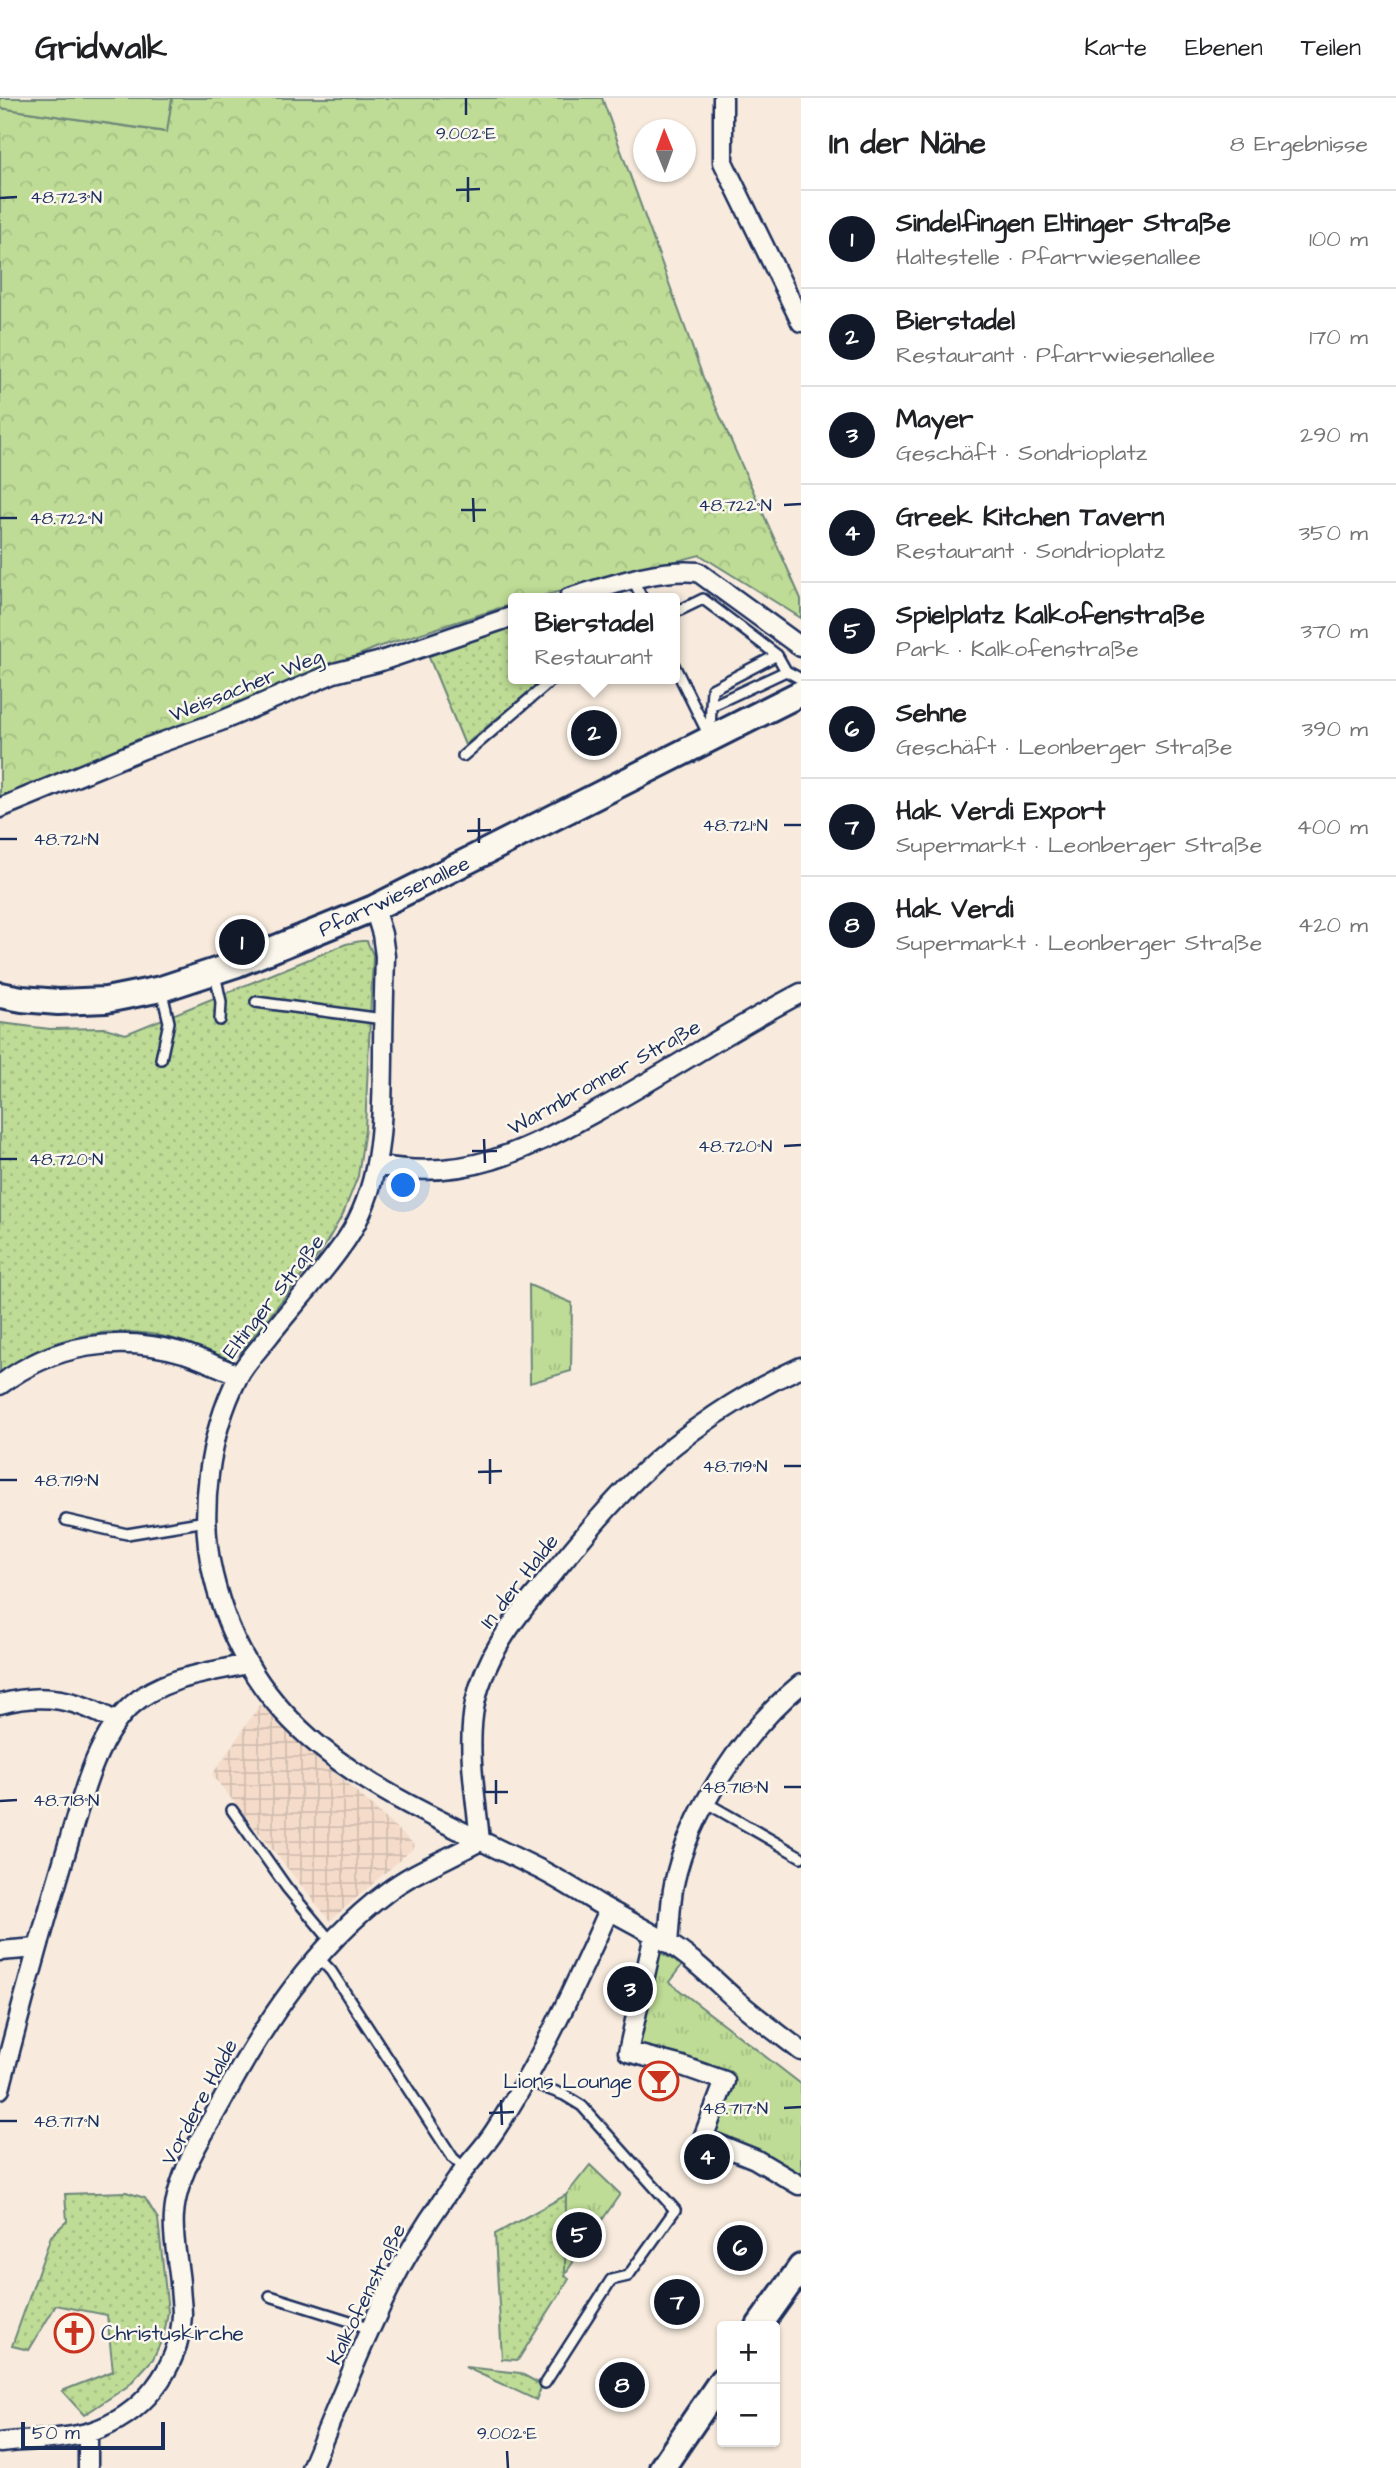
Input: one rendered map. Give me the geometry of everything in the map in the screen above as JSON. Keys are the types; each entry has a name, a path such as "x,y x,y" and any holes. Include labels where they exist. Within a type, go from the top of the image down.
{"main road":[{"name":"Pfarrwiesenallee","path":"0,995 22,999 106,999 161,989 215,971 374,908 801,693"},
{"path":"763,2321 801,2267"},
{"path":"662,2468 719,2384"}],"street":[{"path":"723,98 723,162 801,322"},
{"path":"587,593 633,580 685,571 698,572 801,647"},
{"name":"Weissacher Weg","path":"0,808 144,749 221,721 334,673 378,662 508,618"},
{"name":"Eltinger Straße","path":"374,908 385,956 383,1112 377,1165 366,1200 347,1238 239,1375 224,1415 212,1460 205,1500 206,1546 225,1614 247,1664 295,1725 346,1767 432,1819 480,1841"},
{"name":"Warmbronner Straße","path":"377,1165 423,1171 452,1169 515,1154 645,1084 801,993"},
{"path":"0,1385 40,1359 73,1348 108,1343 150,1346 184,1353 239,1375"},
{"name":"In der Halde","path":"480,1841 471,1753 472,1720 480,1685 495,1649 508,1628 573,1546 655,1461 737,1401 801,1367"},
{"path":"0,2089 37,1948 86,1786 116,1722 132,1705 165,1684 247,1664"},
{"path":"797,1692 752,1734 705,1802 695,1822 674,1885 628,2052 725,2081 703,2138 755,2159 799,2185"},
{"path":"0,1704 16,1699 63,1699 98,1711 116,1722"},
{"path":"480,1841 543,1871 661,1939 700,1967 760,2020 801,2051"},
{"name":"Vordere Halde","path":"0,2443 88,2433 110,2424 140,2405 171,2362 178,2339 182,2314 174,2215 178,2193 190,2159 237,2074 289,1992 331,1941 389,1889 480,1841"},
{"name":"Kalkofenstraße","path":"311,2468 370,2330 412,2249 429,2219 493,2134 525,2080 575,1986 609,1910"},
{"path":"0,1951 37,1948"},
{"path":"88,2433 88,2468"}],"lane":[{"path":"633,580 640,593"},
{"path":"680,610 703,598 776,655 786,671 801,679"},
{"path":"710,737 712,688 776,655"},
{"path":"711,706 786,671"},
{"path":"680,677 710,737"},
{"path":"463,756 547,684"},
{"path":"215,971 221,1002 220,1020"},
{"path":"161,989 169,1022 161,1059"},
{"path":"256,1002 383,1019"},
{"path":"66,1520 127,1534 206,1521"},
{"path":"705,1802 801,1857"},
{"path":"232,1810 287,1888 331,1941"},
{"path":"316,1956 331,1971 453,2158 465,2169"},
{"path":"525,2080 564,2095 582,2106 675,2210 628,2276 611,2280 545,2383"},
{"path":"270,2296 353,2322 370,2330"}],"shaded area":[{"path":"260,1704 416,1846 330,1921 212,1775"}],"green space":[{"path":"0,98 172,98 167,132 0,108"},
{"path":"172,98 602,98 704,380 801,599 801,618 700,555 554,593 508,593 508,606 378,647 244,703 0,798 0,108 166,132"},
{"path":"508,626 508,684 538,684 465,745 428,655"},
{"path":"367,941 373,955 365,1129 358,1176 343,1214 321,1252 243,1349 229,1360 190,1344 160,1336 112,1332 64,1340 42,1348 0,1373 0,1023 50,1029 105,1028 126,1034 346,944"},
{"path":"529,1285 572,1303 571,1371 530,1383"},
{"path":"647,1945 682,1965 669,1982 801,2084 801,2183 703,2138 725,2082 628,2052"},
{"path":"590,2165 620,2194 565,2274 566,2195"},
{"path":"126,2192 145,2198 158,2219 168,2312 164,2335 153,2359 128,2386 84,2415 62,2391 113,2371 107,2315 56,2305 29,2350 12,2346 51,2236 67,2221 65,2194"},
{"path":"566,2195 565,2274 569,2279 518,2360 502,2359 495,2234"},
{"path":"465,2367 520,2373 542,2385 536,2400"}],"place":[{"name":"Bierstadel","path":"594,733"},
{"name":"Sindelfingen Eltinger Straße","path":"242,942"},
{"name":"Mayer","path":"630,1989"},
{"name":"Lions Lounge","path":"659,2081"},
{"name":"Greek Kitchen Tavern","path":"707,2157"},
{"name":"Spielplatz Kalkofenstraße","path":"579,2235"},
{"name":"Sehne","path":"740,2248"},
{"name":"Hak Verdi Export","path":"677,2302"},
{"name":"Christuskirche","path":"74,2333"},
{"name":"Hak Verdi","path":"622,2385"}]}
